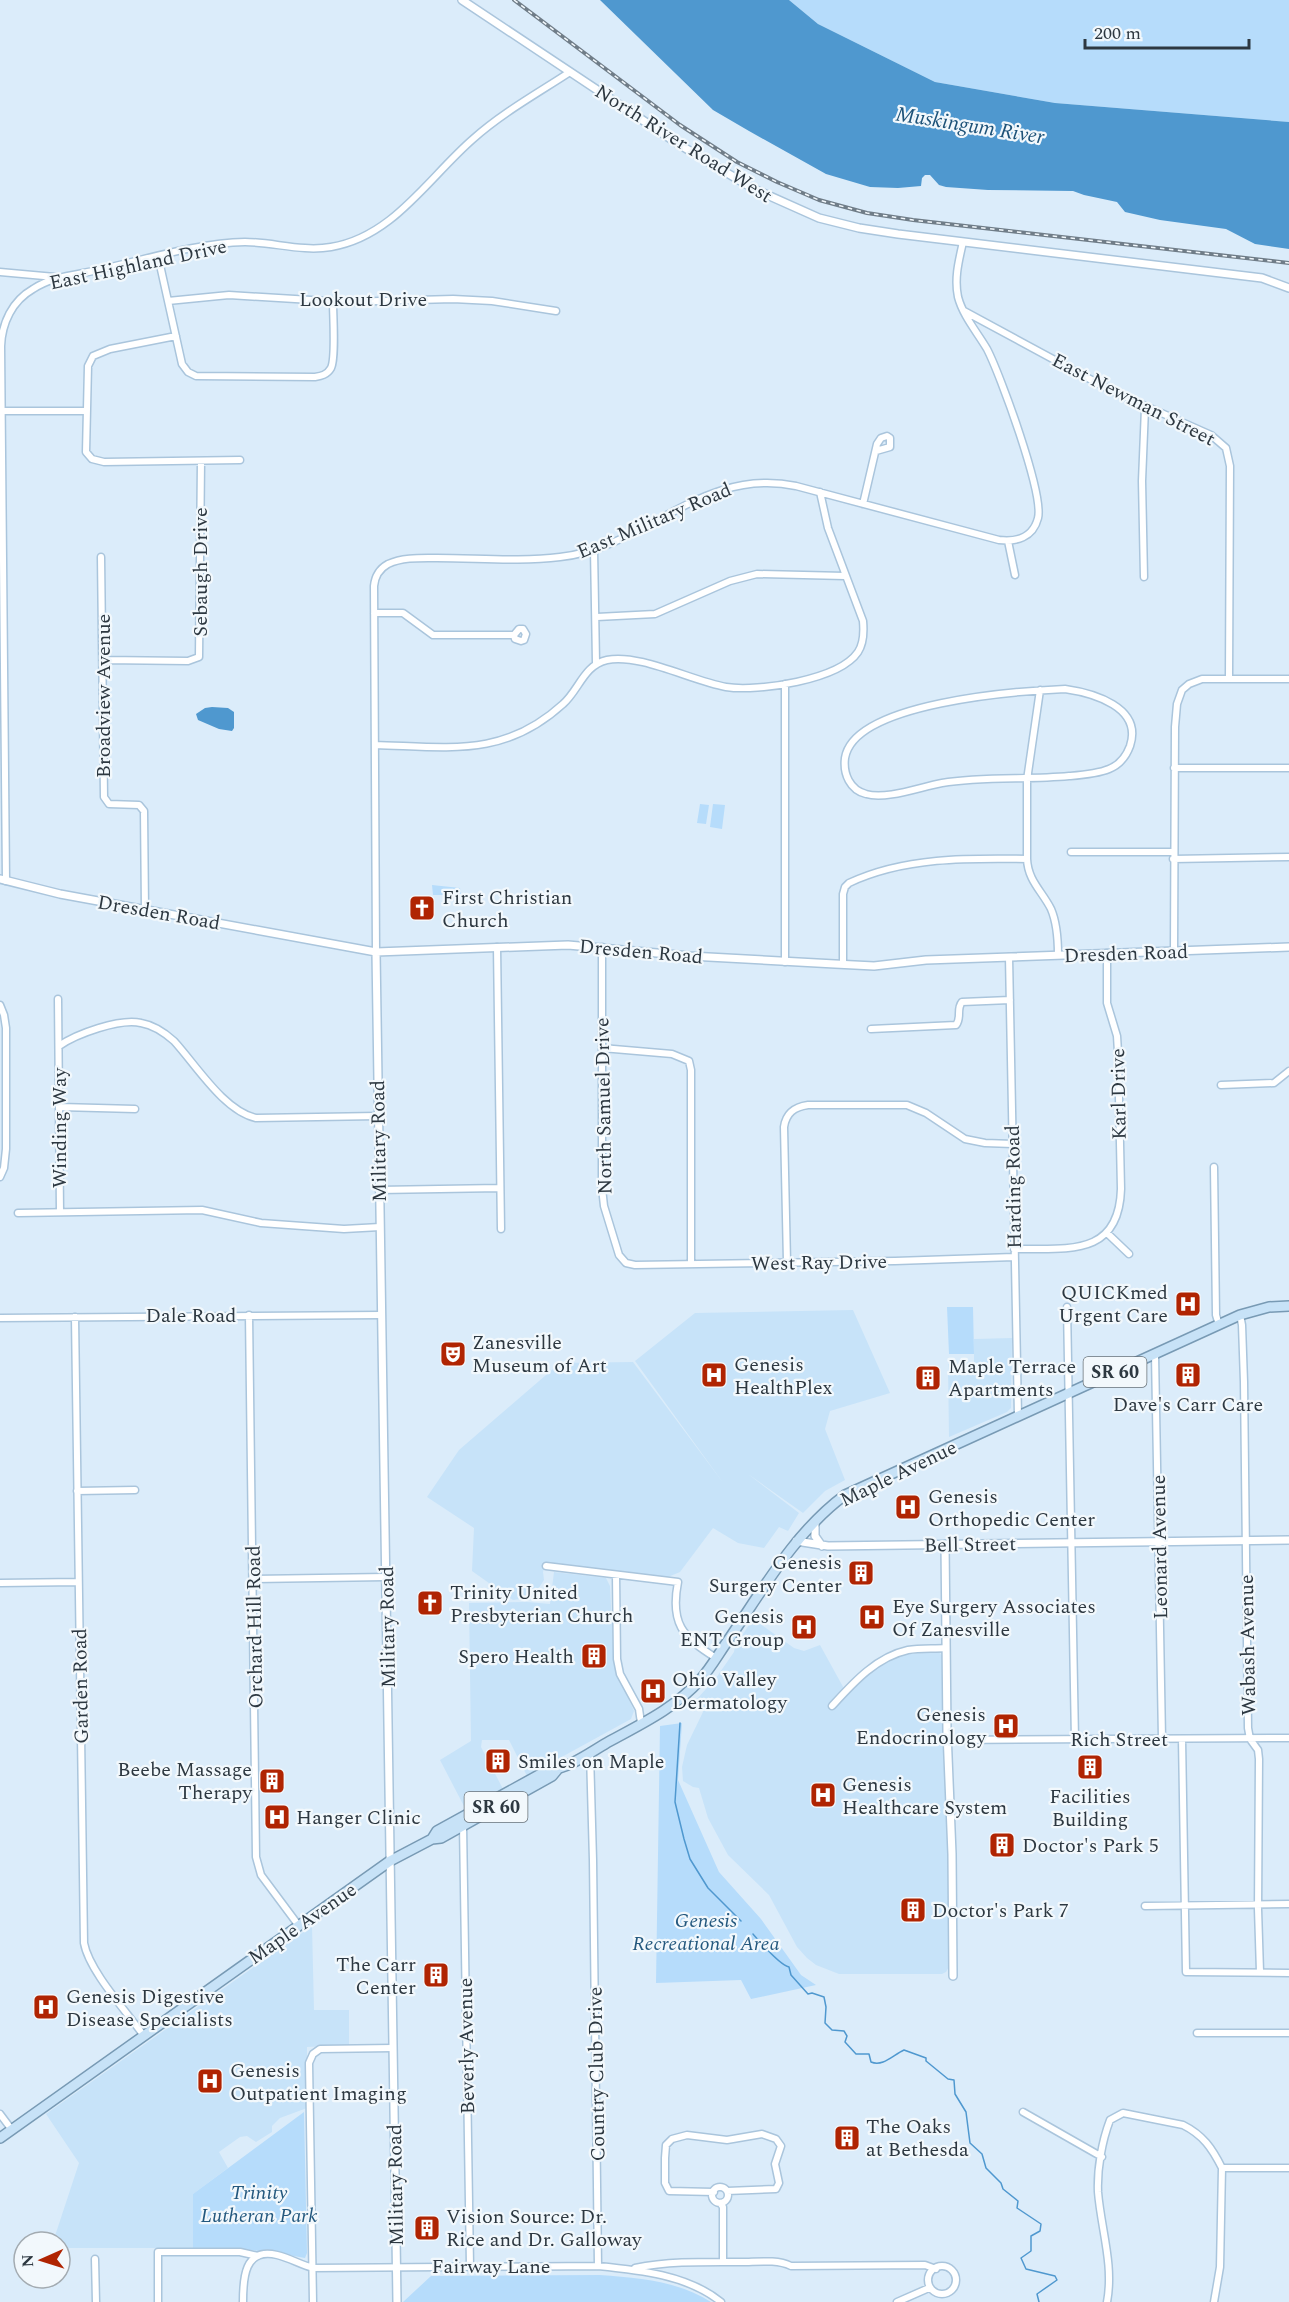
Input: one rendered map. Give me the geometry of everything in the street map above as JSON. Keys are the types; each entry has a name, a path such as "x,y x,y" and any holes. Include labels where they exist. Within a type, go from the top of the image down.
{"main road":[{"name":"Maple Avenue","path":"0,2138 390,1862 432,1839 441,1838 552,1776 557,1770 653,1717 689,1691 716,1659 796,1541 815,1520 845,1495 1240,1315 1262,1309 1289,1306"},
{"name":"Maple Avenue","path":"432,1839 437,1831 548,1770 557,1770"}],"street":[{"name":"North River Road West","path":"462,0 704,160 754,189 792,208 819,218 859,228 1262,278 1289,288"},
{"name":"East Highland Drive","path":"3,880 2,340 7,319 17,302 31,290 59,277 225,243 247,242 317,249 330,248 356,240 388,222 482,132 570,72"},
{"path":"963,242 957,279 958,298 994,365 1038,493 1040,509 1036,525 1024,538 1008,541 1015,576"},
{"path":"158,256 182,364 188,372 196,376 322,375 332,366 333,302"},
{"path":"0,272 59,277"},
{"name":"Lookout Drive","path":"168,301 229,296 333,302 482,300 556,311"},
{"name":"East Newman Street","path":"964,311 1145,408 1211,435 1223,445 1228,455 1231,478 1229,678"},
{"path":"176,336 110,349 93,356 88,366 86,446 88,456 104,462 240,460"},
{"path":"1144,577 1142,481 1145,408"},
{"path":"2,411 87,411"},
{"path":"863,504 876,452"},
{"name":"Sebaugh Drive","path":"104,660 177,662 192,661 199,657 201,644 199,539 201,462"},
{"name":"East Military Road","path":"376,952 374,613 375,578 383,568 395,562 422,558 558,558 594,549 702,497 735,485 776,483 820,492 1008,541"},
{"path":"375,745 465,746 505,740 533,727 555,711 570,698 596,663 608,660 628,661 728,687 785,684 835,669 853,658 861,646 864,634 863,621 828,528 820,492"},
{"path":"594,549 597,617 596,663"},
{"name":"Broadview Avenue","path":"101,557 104,797 109,804 139,805 144,810 145,910"},
{"path":"597,617 633,617 655,614 730,581 757,574 845,576"},
{"path":"374,613 403,613 432,635 514,635"},
{"path":"1174,951 1174,768 1177,705 1182,690 1196,680 1289,679"},
{"path":"785,684 785,962"},
{"path":"1065,689 1085,692 1113,704 1131,727 1131,742 1125,757 1110,769 1091,774 1027,780 944,783 873,796 854,788 847,777 846,755 852,742 873,724 922,708 1013,692 1040,690 1065,689"},
{"path":"1040,690 1027,780 1027,859 1032,882 1054,917 1058,955"},
{"path":"1174,768 1289,768"},
{"path":"1071,852 1289,858"},
{"path":"843,964 843,894 849,882 875,873 916,864 968,859 1027,859"},
{"name":"Dresden Road","path":"3,880 46,891 376,952 560,945 690,956 874,966 926,960 1289,947"},
{"path":"497,947 501,1229"},
{"name":"North Samuel Drive","path":"603,947 603,1197 617,1249 624,1261"},
{"name":"Military Road","path":"376,952 397,2302"},
{"name":"Karl Drive","path":"1107,953 1107,1003 1117,1036 1118,1052 1121,1186 1119,1210 1107,1233"},
{"name":"Harding Road","path":"1009,957 1018,1416"},
{"path":"58,999 59,1046"},
{"path":"871,1029 956,1025 959,1020 959,1006 962,1002 1010,1000"},
{"path":"0,1005 5,1022 7,1131 6,1156 0,1176"},
{"name":"Winding Way","path":"60,1212 59,1046 75,1036 127,1022 142,1023 174,1041 224,1099 244,1115 256,1118 378,1116"},
{"path":"602,1048 672,1054 689,1060 691,1070 691,1263"},
{"path":"1221,1085 1274,1083 1289,1071"},
{"path":"787,1262 784,1126 790,1112 796,1107 903,1104 919,1109 965,1139 985,1143 1013,1144"},
{"path":"60,1107 135,1109"},
{"path":"1214,1167 1216,1316 1219,1325"},
{"path":"379,1191 500,1188"},
{"name":"Winding Way","path":"18,1213 201,1210 261,1223 344,1229 380,1227"},
{"path":"1014,1249 1077,1248 1107,1233 1129,1254"},
{"name":"West Ray Drive","path":"624,1261 635,1265 1014,1257"},
{"path":"1067,1307 1075,1740"},
{"name":"Orchard Hill Road","path":"249,1315 258,1866 261,1875 299,1926"},
{"name":"Dale Road","path":"0,1318 381,1315"},
{"name":"Wabash Avenue","path":"1240,1315 1243,1342 1248,1728 1250,1739 1258,1750 1259,1760 1260,1972"},
{"name":"Garden Road","path":"75,1317 84,1945 88,1959 144,2036"},
{"name":"Leonard Avenue","path":"1155,1354 1162,1739"},
{"path":"77,1491 135,1490"},
{"path":"815,1520 815,1536 822,1546"},
{"name":"Bell Street","path":"796,1541 822,1546 1289,1540"},
{"path":"945,1544 953,1976"},
{"path":"546,1566 678,1582 674,1607 681,1628 688,1640 716,1659"},
{"path":"616,1575 617,1659 620,1674 639,1709 641,1724"},
{"path":"253,1579 386,1577"},
{"path":"0,1583 78,1582"},
{"path":"832,1706 863,1673 897,1653 946,1648"},
{"path":"639,1709 653,1717"},
{"name":"Rich Street","path":"948,1740 1289,1738"},
{"path":"1182,1739 1183,1905 1186,1972 1289,1973"},
{"name":"Country Club Drive","path":"590,1752 598,2266"},
{"name":"Beverly Avenue","path":"463,1826 470,2266"},
{"path":"1145,1906 1289,1904"},
{"path":"1197,2033 1289,2033"},
{"path":"313,2302 309,2062 313,2054 320,2049 393,2048"},
{"path":"1023,2112 1102,2157"},
{"path":"1107,2302 1109,2270 1098,2191 1110,2120 1123,2113 1183,2125 1192,2129 1207,2142 1222,2168 1220,2267 1214,2302"},
{"path":"0,2114 12,2130"},
{"path":"762,2134 777,2139 781,2146 775,2164 779,2183 776,2189 727,2192 719,2188 714,2192 669,2191 665,2183 665,2158 666,2145 669,2141 678,2136 687,2135 727,2140 762,2134"},
{"path":"1222,2168 1289,2169"},
{"path":"714,2192 714,2199 723,2207 723,2262"},
{"path":"720,2203 726,2200 727,2192"},
{"name":"Fairway Lane","path":"158,2302 158,2252 240,2252 258,2256 268,2254 313,2268 598,2266"},
{"path":"243,2302 244,2274 250,2263 258,2256"},
{"path":"95,2259 96,2302"},
{"path":"631,2269 660,2263 723,2262 782,2262 791,2266 925,2265 936,2269"},
{"path":"598,2266 631,2269 686,2282 712,2294 721,2302"},
{"path":"950,2268 956,2275 955,2285 940,2294 935,2294 929,2288 929,2279 936,2269 950,2268"},
{"path":"897,2302 929,2288"}],"shaded area":[{"path":"853,1310 890,1393 830,1411 825,1429 845,1480 825,1491 803,1513 748,1474 799,1513 788,1531 779,1527 764,1548 738,1543 713,1528 680,1572 668,1577 546,1562 543,1572 544,1580 533,1597 513,1600 472,1571 474,1528 427,1497 459,1450 560,1363 633,1362 724,1484 635,1361 695,1313"},
{"path":"1012,1338 1011,1408 1007,1412 949,1437 948,1364 974,1363 974,1339"},
{"path":"554,1572 606,1578 610,1586 614,1666 634,1711 631,1719 527,1776 509,1740 482,1740 481,1747 503,1789 466,1810 440,1760 471,1741 469,1603 550,1604"},
{"name":"Genesis Healthcare System","path":"753,1619 794,1648 804,1651 820,1645 847,1694 867,1674 893,1659 907,1654 939,1652 942,1656 942,1733 945,1747 950,1920 950,1965 946,1972 942,1974 839,1974 816,1965 797,1947 769,1895 728,1855 708,1818 699,1788 683,1781 682,1767 687,1745 703,1712 696,1700 716,1678"},
{"path":"312,1926 314,2010 349,2010 349,2045 307,2047 307,2108 280,2118 272,2126 272,2132 256,2142 247,2136 240,2137 219,2152 228,2168 193,2194 193,2248 72,2248 72,2230 57,2230 79,2163 46,2114"}],"green space":[{"path":"789,0 1289,0 1289,122 1055,103 935,82 818,24"},
{"path":"700,804 709,805 706,824 697,823"},
{"path":"713,804 725,805 722,829 710,827"},
{"path":"432,885 460,888 461,895 433,895"},
{"path":"947,1307 973,1307 974,1354 949,1354"},
{"name":"Genesis Recreational Area","path":"682,1723 678,1780 719,1872 761,1919 801,1975 816,1985 751,1999 741,1980 656,1983 660,1726"},
{"name":"Trinity Lutheran Park","path":"304,2112 307,2253 305,2258 266,2251 193,2248 193,2194"},
{"path":"600,2275 644,2279 672,2285 711,2302 403,2302 431,2276"}],"water":[{"name":"Muskingum River","path":"600,0 789,0 818,24 935,82 1055,103 1289,122 1289,249 1255,244 1226,229 1160,220 1125,212 1117,202 1073,191 946,187 939,185 930,175 922,178 921,186 870,187 826,174 713,110"},
{"path":"205,708 228,708 234,712 232,731 219,729 198,720 196,714"}],"waterway":[{"path":"680,1723 675,1802 690,1859 708,1888 741,1921"},
{"path":"753,1934 776,1958 789,1967 791,1975 808,1994 824,1997 825,2023 832,2030 844,2031 847,2036 845,2042 856,2054 869,2054 871,2062 880,2063 904,2050 926,2058 926,2061 948,2079 954,2080 955,2094 966,2112 970,2143 982,2154 986,2168 1001,2183 1003,2189 1018,2201 1017,2208 1041,2224 1040,2231 1031,2236 1031,2251 1021,2258 1026,2269 1055,2276 1057,2280 1037,2294 1039,2302"}],"railway":[{"path":"514,0 680,125 737,162 819,200 867,213 913,220 1289,263"}],"place":[{"name":"First Christian Church","path":"422,908"},
{"name":"QUICKmed Urgent Care","path":"1188,1304"},
{"name":"Zanesville Museum of Art","path":"453,1354"},
{"name":"Genesis HealthPlex","path":"714,1375"},
{"name":"Dave's Carr Care","path":"1188,1375"},
{"name":"Maple Terrace Apartments","path":"928,1378"},
{"name":"Genesis Orthopedic Center","path":"908,1507"},
{"name":"Genesis Surgery Center","path":"861,1573"},
{"name":"Trinity United Presbyterian Church","path":"430,1603"},
{"name":"Eye Surgery Associates Of Zanesville","path":"872,1617"},
{"name":"Genesis ENT Group","path":"804,1627"},
{"name":"Spero Health","path":"594,1656"},
{"name":"Ohio Valley Dermatology","path":"653,1691"},
{"name":"Genesis Endocrinology","path":"1006,1726"},
{"name":"Smiles on Maple","path":"498,1761"},
{"name":"Facilities Building","path":"1090,1767"},
{"name":"Beebe Massage Therapy","path":"272,1781"},
{"name":"Genesis Healthcare System","path":"823,1795"},
{"name":"Hanger Clinic","path":"277,1817"},
{"name":"Doctor's Park 5","path":"1002,1845"},
{"name":"Doctor's Park 7","path":"913,1910"},
{"name":"The Carr Center","path":"436,1975"},
{"name":"Genesis Digestive Disease Specialists","path":"46,2007"},
{"name":"Genesis Outpatient Imaging","path":"210,2081"},
{"name":"The Oaks at Bethesda","path":"847,2138"},
{"name":"Vision Source: Dr. Rice and Dr. Galloway","path":"427,2228"}]}
